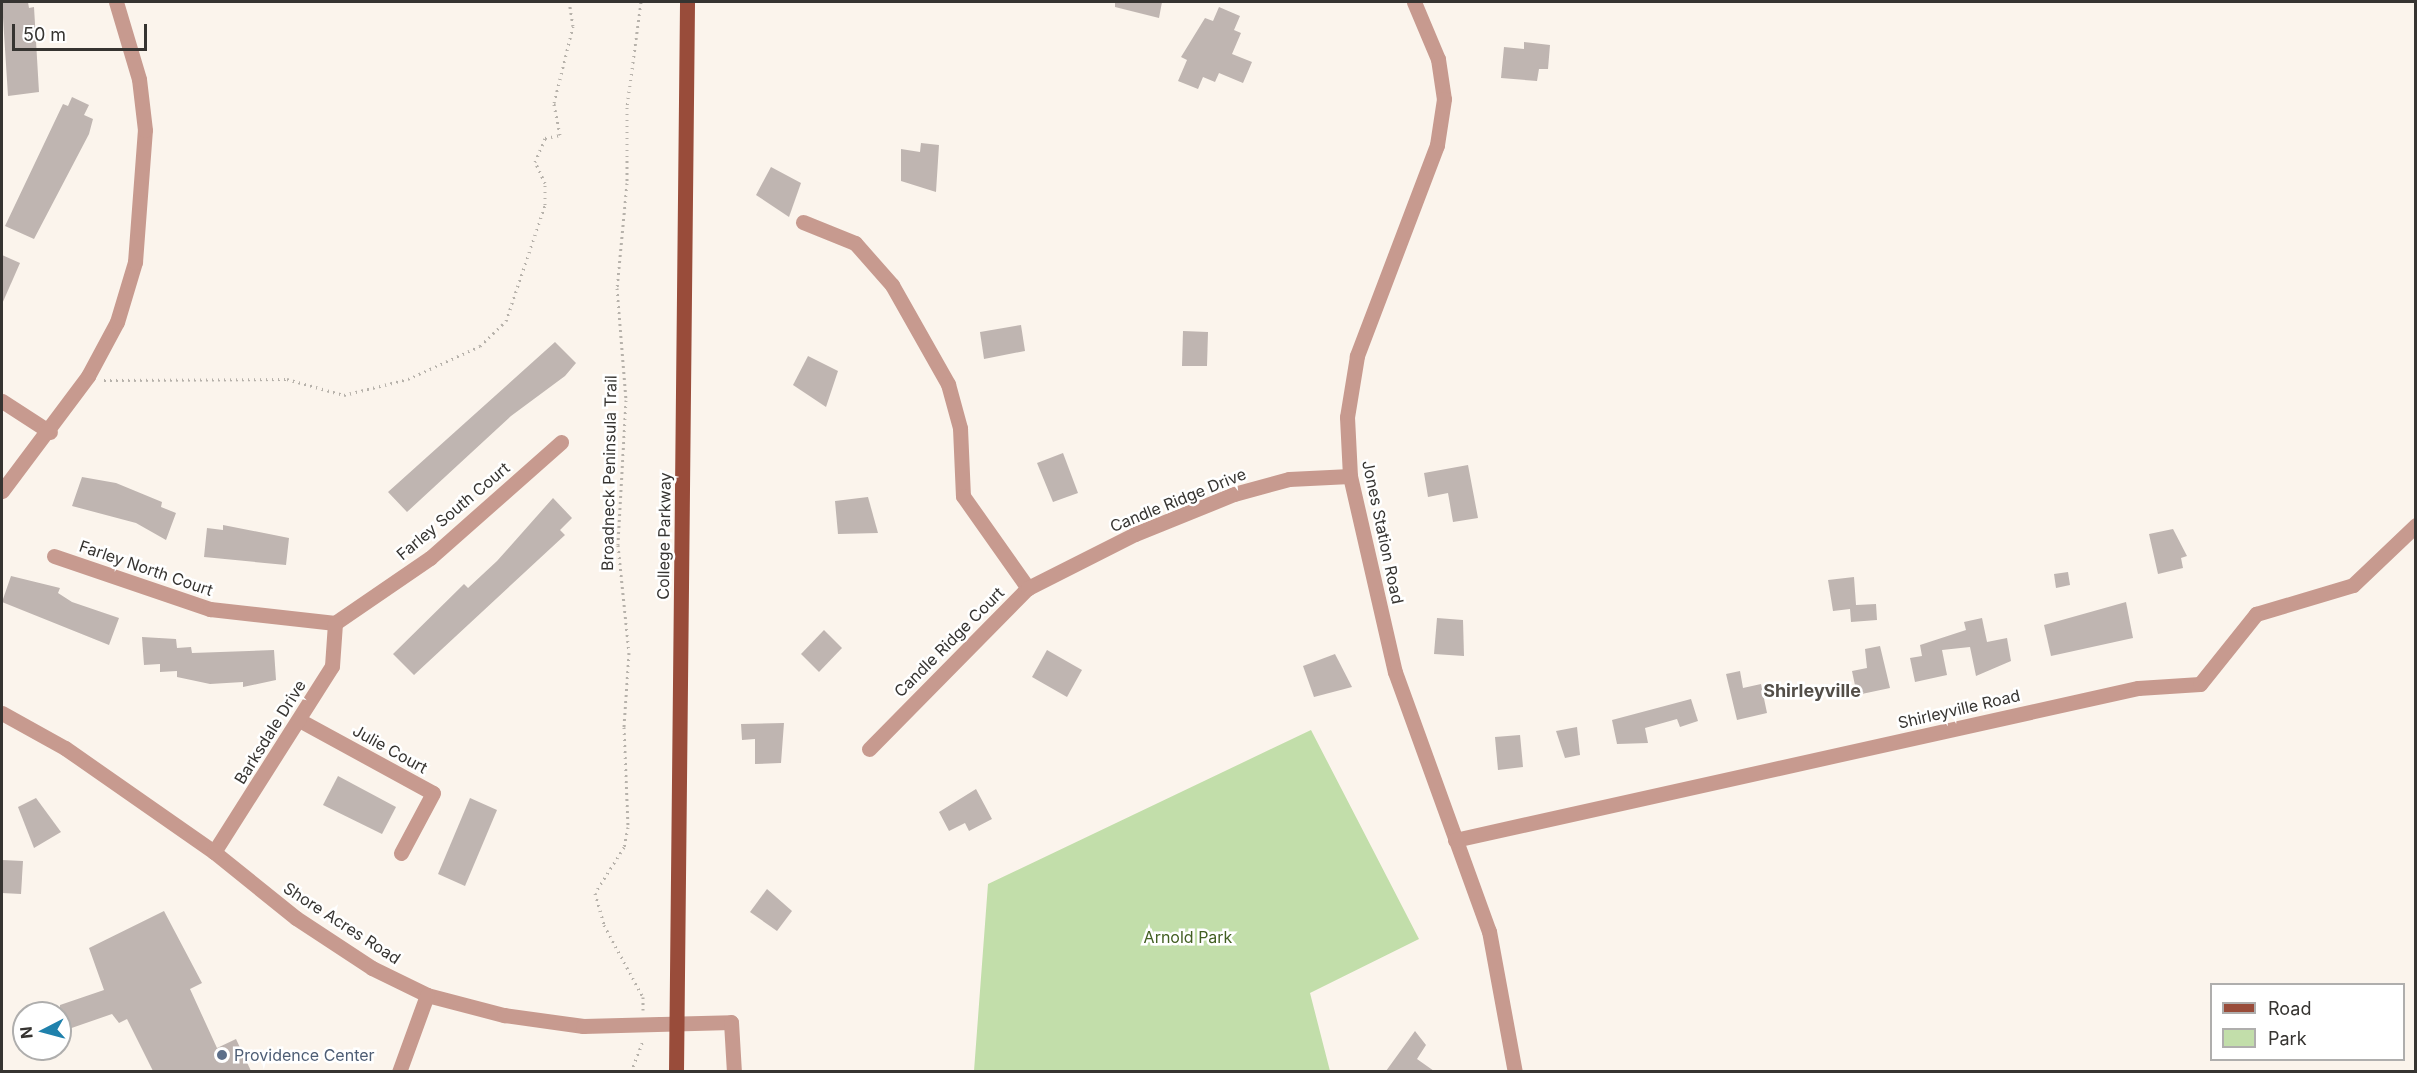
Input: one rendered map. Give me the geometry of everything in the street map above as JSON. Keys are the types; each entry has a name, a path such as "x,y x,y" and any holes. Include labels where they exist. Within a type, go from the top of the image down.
{"main road":[{"name":"College Parkway","path":"676,1071 687,2"}],"street":[{"path":"2,491 50,432 88,376 128,290 143,206 143,103 116,2"},
{"name":"Jones Station Road","path":"1414,2 1438,59 1444,99 1437,145 1357,356 1347,417 1350,476 1395,672 1490,931 1515,1071"},
{"name":"Candle Ridge Court","path":"803,222 855,243 892,285 948,384 960,428 963,496 1028,588 869,749"},
{"path":"2,401 50,432"},
{"name":"Farley South Court","path":"335,623 430,558 561,442"},
{"name":"Candle Ridge Drive","path":"1028,588 1135,534 1234,494 1289,479 1350,476"},
{"name":"Shirleyville Road","path":"1455,840 2138,688 2200,684 2256,614 2353,585 2415,525"},
{"name":"Farley North Court","path":"54,556 210,609 335,623"},
{"name":"Barksdale Drive","path":"214,852 301,721 332,666 335,623"},
{"name":"Shore Acres Road","path":"2,713 65,748 214,852 296,918 372,968 427,995 504,1015 583,1026 678,1027 731,1022 734,1071"},
{"name":"Julie Court","path":"301,721 433,793 400,853"},
{"path":"399,1071 427,995"}],"path":[{"path":"88,376 110,382 287,379 344,395 408,379 480,346 510,312 545,205 545,183 535,162 545,138 560,135 554,103 573,26 569,2"},
{"name":"Broadneck Peninsula Trail","path":"640,2 627,107 627,183 617,288 626,400 618,545 630,653 624,727 626,840 597,885 596,903 643,997"},
{"path":"631,1071 643,1051"}],"green space":[{"name":"Arnold Park","path":"1311,730 1419,939 1310,993 1330,1071 974,1071 988,884"}],"building":[{"path":"2,2 28,2 29,8 34,7 39,92 8,96"},
{"path":"1115,2 1162,2 1159,18 1115,7"},
{"path":"1219,7 1240,16 1234,30 1241,33 1232,54 1252,62 1243,83 1219,73 1215,82 1203,77 1198,89 1178,81 1187,60 1181,57 1205,18 1213,21"},
{"path":"1524,42 1550,45 1548,69 1539,69 1537,81 1501,78 1504,47 1524,49"},
{"path":"72,97 89,105 84,115 93,119 89,134 34,239 5,226 63,104 68,106"},
{"path":"921,143 939,145 936,192 901,181 901,149 920,152"},
{"path":"771,167 801,183 789,217 756,195"},
{"path":"2,255 20,263 2,304"},
{"path":"1021,325 1025,351 984,359 980,332"},
{"path":"1183,331 1208,332 1207,366 1182,366"},
{"path":"555,342 576,363 565,376 511,416 407,512 388,492"},
{"path":"808,356 838,371 826,407 793,385"},
{"path":"1063,453 1078,493 1053,502 1037,463"},
{"path":"1468,465 1478,518 1453,522 1448,493 1428,497 1424,473"},
{"path":"82,477 116,483 162,502 161,507 176,513 166,540 136,523 72,506"},
{"path":"868,497 878,533 838,534 835,501"},
{"path":"553,498 572,518 560,530 565,535 414,675 393,654 464,584 468,588 497,561"},
{"path":"223,525 289,538 286,565 204,557 207,528 223,530"},
{"path":"2173,529 2187,556 2181,558 2183,568 2158,574 2149,534"},
{"path":"2068,572 2070,585 2056,588 2054,574"},
{"path":"11,576 60,588 58,593 72,602 119,618 109,645 2,602"},
{"path":"1854,577 1856,605 1876,604 1877,620 1851,622 1850,609 1833,611 1828,580"},
{"path":"2126,602 2133,638 2051,656 2044,625"},
{"path":"1437,618 1463,620 1464,656 1434,654"},
{"path":"1982,618 1987,642 2007,638 2011,661 1976,676 1970,647 1942,650 1947,675 1915,682 1910,658 1922,656 1920,645 1966,630 1964,622"},
{"path":"824,630 842,648 819,672 801,654"},
{"path":"142,637 176,639 177,648 191,647 192,653 274,650 276,680 243,687 243,682 210,684 177,677 177,671 160,672 160,664 144,665"},
{"path":"1880,646 1890,688 1857,695 1852,671 1867,668 1865,649"},
{"path":"1047,650 1082,670 1067,697 1032,677"},
{"path":"1335,654 1352,687 1314,697 1303,666"},
{"path":"1740,671 1743,688 1761,684 1767,713 1737,720 1726,674"},
{"path":"1691,699 1698,721 1680,727 1677,719 1645,728 1648,743 1617,744 1612,720"},
{"path":"784,723 781,763 755,764 755,739 742,740 741,724"},
{"path":"1577,727 1580,755 1565,758 1556,731"},
{"path":"1520,735 1523,767 1498,770 1495,737"},
{"path":"338,776 396,807 382,834 323,805"},
{"path":"976,789 992,819 969,831 965,823 949,831 939,812"},
{"path":"36,798 61,832 34,848 18,807"},
{"path":"470,798 497,810 465,886 438,874"},
{"path":"2,860 23,861 21,894 2,893"},
{"path":"767,889 792,911 777,931 750,912"},
{"path":"164,911 202,983 190,989 217,1048 236,1039 251,1071 153,1071 127,1019 119,1023 112,1014 72,1028 72,1001 104,990 89,948"},
{"path":"1415,1031 1426,1045 1417,1059 1434,1071 1386,1071"}],"place":[{"name":"Providence Center","path":"222,1055"}],"district":[{"name":"Shirleyville","path":"1812,691"}]}
